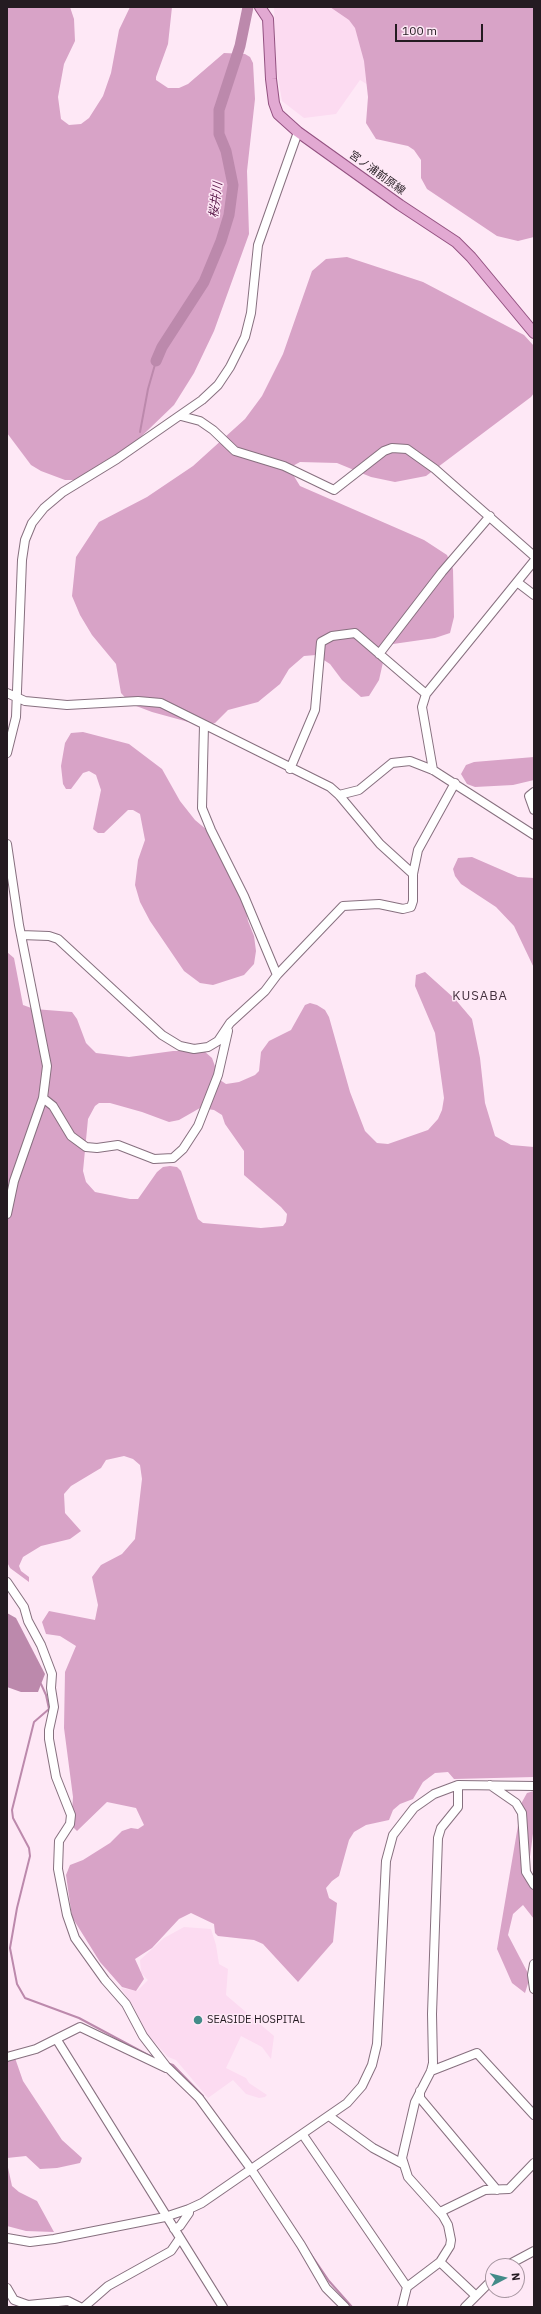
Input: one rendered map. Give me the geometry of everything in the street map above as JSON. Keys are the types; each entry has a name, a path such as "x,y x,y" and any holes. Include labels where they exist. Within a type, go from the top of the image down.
{"main road":[{"name":"宮ノ浦前原線","path":"261,7 268,19 270,32 271,79 274,103 278,114 298,132 400,205 456,242 471,257 534,333"}],"street":[{"path":"7,753 12,736 17,698 22,560 25,540 32,523 44,508 63,492 117,459 181,416 218,385 230,367 245,337 251,312 258,245 298,132"},
{"path":"181,416 200,421 213,430 234,451 284,466 328,489 334,490 384,451 392,448 407,449 435,469 534,556"},
{"path":"379,654 442,572 490,516"},
{"path":"433,770 422,707 426,694 534,561"},
{"path":"517,582 534,595"},
{"path":"290,769 315,710 321,642 332,636 354,633 426,694"},
{"path":"7,693 24,701 67,705 138,701 161,703 290,769 330,787 339,795 380,844 413,874"},
{"path":"204,725 202,808 211,830 244,896 277,975"},
{"path":"339,795 359,790 392,763 410,761 433,770 455,783 534,835"},
{"path":"21,935 49,936 58,939 162,1035 180,1046 194,1049 208,1047 218,1041 230,1023 255,1002 277,975 343,906 379,904 409,909 413,902 413,874 418,850 455,783"},
{"path":"534,792 529,796 534,810"},
{"path":"7,844 21,935 33,1001 44,1044 47,1066 43,1098 14,1181 7,1214"},
{"path":"43,1098 53,1106 71,1136 86,1147 97,1148 118,1145 154,1159 173,1158 187,1145 198,1126 218,1074 230,1023"},
{"path":"7,1582 24,1607 28,1621 42,1645 52,1674 51,1688 54,1707 48,1730 49,1739 56,1777 71,1815 70,1824 59,1842 59,1880 66,1915 75,1938 83,1952 126,2004 143,2036 168,2068 199,2098 254,2167 326,2288 345,2307"},
{"path":"490,1784 516,1803 522,1813 526,1872 534,1885"},
{"path":"7,2238 30,2242 54,2239 165,2217 189,2209 202,2203 303,2135 347,2103 362,2086 372,2065 376,2044 386,1861 393,1835 414,1808 434,1794 458,1785 490,1784 534,1786"},
{"path":"402,2307 407,2287 440,2262 450,2246 451,2240 448,2225 440,2212 413,2184 403,2164 404,2146 410,2116 420,2091 431,2071 434,2055 432,2014 438,1838 441,1828 458,1807 458,1785"},
{"path":"534,1964 532,1976 534,1989"},
{"path":"7,2057 36,2049 57,2040 72,2029 80,2027 168,2068"},
{"path":"57,2040 165,2217 180,2238 223,2307"},
{"path":"431,2071 477,2053 534,2115"},
{"path":"420,2091 420,2098 497,2190"},
{"path":"329,2116 373,2148 403,2164"},
{"path":"303,2135 407,2287"},
{"path":"440,2212 485,2190 509,2189 534,2163"},
{"path":"174,2230 180,2226 189,2213 189,2209"},
{"path":"84,2307 108,2286 171,2251 180,2238"},
{"path":"521,2258 534,2251"},
{"path":"440,2262 475,2295"},
{"path":"465,2307 485,2286"},
{"path":"7,2288 14,2300 28,2305 68,2301 80,2307"}],"shaded area":[{"path":"7,7 70,7 74,19 75,41 64,64 58,97 61,119 69,125 81,124 89,118 103,96 111,73 119,30 130,7 172,7 168,44 156,77 156,80 168,88 179,88 188,84 224,53 245,54 250,57 253,63 255,99 247,171 249,234 214,331 194,373 174,405 121,456 76,480 65,480 41,471 31,465 7,433"},
{"path":"274,7 534,7 383,94 360,80 336,114 304,118 282,101 276,67"},
{"path":"330,7 534,7 534,237 518,241 497,236 427,189 421,178 421,160 414,150 408,146 376,139 366,123 368,97 364,61 355,28 349,20"},
{"path":"347,257 423,282 524,335 534,346 534,393 531,397 426,476 395,482 371,477 337,463 300,462 289,468 300,486 424,540 447,555 453,569 454,617 450,633 435,638 393,644 386,649 379,680 369,696 361,697 342,680 330,664 316,655 304,656 289,669 280,684 258,702 228,710 215,723 203,726 152,712 131,704 121,693 116,664 92,635 80,615 72,596 76,557 99,522 147,497 193,466 245,419 262,396 283,354 312,271 326,259"},
{"path":"83,732 129,744 162,769 180,801 195,820 207,830 243,896 248,921 254,936 256,951 254,964 244,975 213,985 200,983 184,971 150,921 140,902 135,885 138,860 145,840 140,814 133,810 128,810 104,833 98,833 93,829 101,790 96,775 89,771 83,773 71,789 66,789 63,784 61,766 65,743 71,733"},
{"path":"534,757 534,780 513,785 475,787 467,784 461,774 466,765 474,762"},
{"path":"472,857 518,877 534,878 534,968 514,926 496,907 461,884 455,876 453,869 458,858"},
{"path":"7,952 14,958 23,1005 34,1009 72,1012 77,1019 86,1043 96,1053 129,1057 173,1051 204,1051 212,1058 220,1080 226,1084 239,1082 255,1075 259,1071 261,1052 269,1041 291,1030 305,1005 310,1003 317,1005 325,1010 329,1017 350,1092 365,1131 377,1143 388,1144 428,1130 438,1119 442,1110 444,1098 435,1033 415,986 416,975 425,972 455,999 472,1019 480,1058 485,1103 495,1136 511,1145 534,1147 534,1777 454,1779 448,1772 435,1773 423,1782 413,1799 400,1804 393,1810 389,1820 366,1825 354,1832 349,1840 339,1876 326,1888 329,1898 337,1903 333,1942 298,1982 263,1944 254,1940 218,1936 215,1933 214,1924 191,1913 179,1919 152,1948 135,1959 144,1979 136,1991 122,1987 100,1962 72,1917 66,1875 70,1865 83,1860 110,1843 122,1831 131,1828 138,1829 144,1825 136,1808 107,1802 77,1831 71,1825 73,1797 64,1728 65,1672 76,1646 60,1636 46,1634 42,1622 49,1611 95,1620 98,1605 92,1577 101,1565 122,1554 135,1539 142,1479 140,1465 133,1459 124,1456 106,1460 101,1468 71,1486 64,1494 65,1513 81,1531 70,1539 41,1546 23,1557 19,1566 21,1571 29,1577 29,1582 10,1568 7,1562","holes":["99,1103 110,1103 142,1112 169,1122 179,1120 200,1108 214,1110 222,1115 225,1124 244,1151 244,1175 281,1207 287,1214 286,1222 283,1226 261,1228 203,1223 198,1219 181,1171 177,1167 163,1167 157,1172 138,1199 130,1199 95,1192 86,1182 83,1171 88,1119 95,1106"]},
{"path":"7,1613 16,1618 45,1674 38,1692 21,1692 7,1687"},
{"path":"534,1791 534,1826 528,1872 534,1880 534,1919 523,1905 513,1914 508,1935 530,1977 525,1993 512,1983 497,1949 522,1802 527,1793"},
{"name":"SEASIDE HOSPITAL","path":"184,1927 211,1929 216,1945 219,1964 228,1969 226,1995 274,2036 271,2059 262,2047 241,2036 226,2068 246,2078 249,2083 267,2095 265,2097 259,2098 246,2094 233,2080 208,2098 176,2060 168,2057 147,2034 133,2006 121,1988 137,1991 148,1980 141,1973 140,1960 164,1938"},
{"path":"15,2058 23,2081 62,2140 82,2158 80,2163 57,2168 40,2169 26,2156 7,2158 7,2061"},
{"path":"7,2163 12,2186 19,2192 37,2201 54,2232 26,2231 7,2226"}],"waterway":[{"name":"桜井川","path":"156,361 162,347 204,282 221,241 229,215 233,185 226,151 219,134 219,110 240,46 248,7"},
{"path":"140,432 148,389 156,361"},
{"path":"41,1684 46,1695 49,1709 34,1722 12,1810 13,1818 29,1848 30,1856 17,1908 10,1948 17,1984 25,1998 79,2018 150,2056"},
{"path":"167,2063 173,2065 203,2096"},
{"path":"310,2253 329,2281 352,2307"}],"place":[{"name":"SEASIDE HOSPITAL","path":"198,2020"}],"district":[{"name":"KUSABA","path":"480,996"}]}
